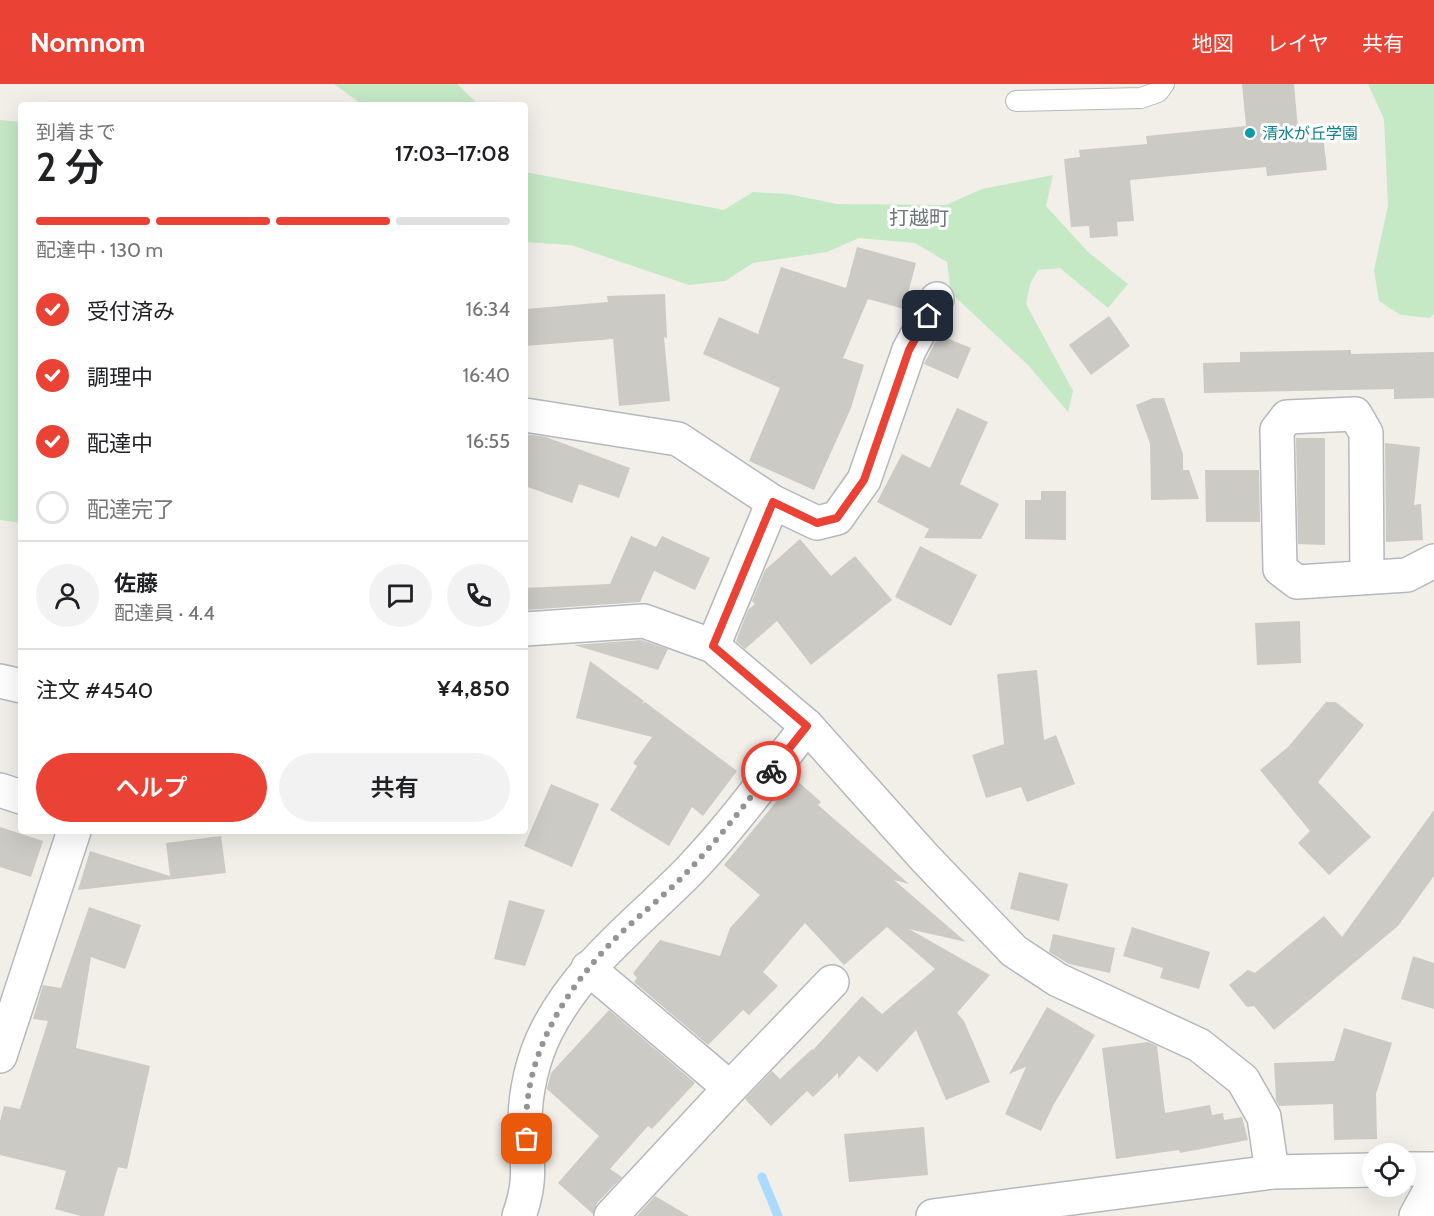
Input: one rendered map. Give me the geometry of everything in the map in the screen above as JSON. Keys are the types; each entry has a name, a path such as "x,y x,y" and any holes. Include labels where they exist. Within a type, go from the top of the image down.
{"street":[{"path":"528,415 678,439 773,502 817,523 837,518 864,480 909,350 937,299"},
{"path":"1366,577 1366,433 1355,414 1287,417 1277,429 1280,569 1297,582 1407,575 1429,566 1434,561"},
{"path":"713,646 773,502"},
{"path":"528,629 644,621 713,646 807,726 925,858 1014,951 1058,980 1199,1045 1243,1080 1264,1117 1272,1172"},
{"path":"0,681 18,685"},
{"path":"519,1216 530,1176 525,1120 531,1075 547,1030 588,968 616,938 688,871 807,726"},
{"path":"0,790 18,795"},
{"path":"0,1056 73,834"},
{"path":"588,968 730,1088"},
{"path":"611,1216 832,982"},
{"path":"1416,1169 1434,1169"},
{"path":"933,1216 1272,1172 1362,1170"},
{"path":"1416,1216 1434,1183"}],"lane":[{"path":"1016,101 1141,98 1158,92 1164,84"}],"green space":[{"path":"334,84 457,84 476,102 359,102"},
{"path":"1368,84 1434,84 1434,314 1430,318 1401,315 1379,301 1374,270 1388,206 1384,119"},
{"path":"0,120 18,122 18,523 0,520"},
{"path":"528,173 724,210 753,192 788,194 837,204 946,205 982,189 1053,175 1046,206 1088,252 1128,284 1108,308 1060,268 1038,270 1030,284 1026,304 1073,391 1068,412 1028,365 951,293 947,262 915,243 859,238 827,252 753,263 725,281 689,285 571,245 528,242"}],"building":[{"name":"清水が丘学園","path":"1242,84 1294,84 1298,129 1322,127 1327,170 1267,176 1266,167 1130,180 1134,221 1117,222 1118,236 1090,238 1089,226 1071,227 1064,159 1080,157 1079,150 1147,144 1146,136 1246,126"},
{"path":"857,247 916,263 904,309 868,299 843,358 864,365 851,408 814,490 749,461 780,388 703,354 719,317 758,334 781,267 846,288"},
{"path":"665,294 667,338 664,337 670,401 619,406 613,339 528,346 528,309 608,302 607,296"},
{"path":"1109,316 1130,346 1091,375 1069,345"},
{"path":"939,335 971,348 958,379 924,364"},
{"path":"1351,350 1351,354 1434,352 1434,398 1394,399 1394,389 1204,393 1203,363 1240,362 1240,352"},
{"path":"1153,398 1164,398 1183,454 1183,470 1189,470 1199,499 1151,500 1150,444 1136,405"},
{"path":"957,408 988,422 960,484 999,504 981,539 924,538 929,529 877,502 902,454 930,468"},
{"path":"528,434 546,437 630,468 619,498 579,484 572,503 528,487"},
{"path":"1296,438 1325,438 1325,545 1298,544"},
{"path":"1385,443 1420,447 1414,505 1421,504 1423,540 1386,542"},
{"path":"1205,470 1259,470 1260,522 1206,522"},
{"path":"1041,491 1066,491 1066,540 1025,539 1025,500 1041,500"},
{"path":"631,536 656,547 662,536 710,558 695,590 654,571 640,602 528,610 528,588 610,584"},
{"path":"800,539 831,576 855,556 892,600 811,665 777,621 745,649 736,641 748,610 755,604 752,601 765,570"},
{"path":"920,546 977,575 951,626 895,597"},
{"path":"1300,621 1301,663 1257,665 1255,623"},
{"path":"641,640 668,649 658,670 574,645"},
{"path":"590,661 644,701 642,704 645,702 737,771 703,816 692,807 669,846 610,810 637,766 633,763 652,737 576,718"},
{"path":"1037,670 1044,740 1056,735 1075,784 1027,802 1021,787 986,798 972,755 1004,744 997,674"},
{"path":"1326,702 1336,702 1364,725 1318,782 1371,837 1329,875 1298,843 1310,831 1260,770 1288,747"},
{"path":"795,779 821,802 818,805 909,884 894,880 966,942 909,929 990,975 957,1013 964,1021 990,1082 946,1100 916,1030 877,1072 859,1056 838,1079 838,1073 813,1097 807,1091 771,1126 745,1099 772,1071 780,1079 813,1050 862,996 882,1014 935,969 887,927 844,965 805,923 763,972 778,986 749,1015 743,1010 708,1045 634,982 637,978 633,973 660,940 720,956 730,928 760,895 724,865"},
{"path":"551,784 599,804 572,867 524,846"},
{"path":"1434,810 1434,876 1398,926 1274,1030 1254,1006 1247,1007 1229,985 1248,970 1255,973 1324,916 1342,937"},
{"path":"0,827 43,841 31,877 0,867"},
{"path":"221,836 226,873 78,890 90,851 170,876 166,843"},
{"path":"1019,872 1068,884 1059,921 1010,909"},
{"path":"509,900 545,910 525,966 494,959"},
{"path":"89,907 141,925 125,969 91,957 76,1048 150,1066 127,1169 118,1167 104,1216 81,1216 55,1209 66,1171 0,1155 0,1121 4,1106 20,1109 48,1021 33,1019 43,985 61,988"},
{"path":"1132,927 1210,952 1199,989 1160,978 1163,968 1123,956"},
{"path":"1053,934 1115,948 1110,973 1069,964 1049,952"},
{"path":"1413,956 1434,963 1434,1009 1401,999"},
{"path":"1047,1007 1095,1035 1054,1104 1041,1131 1005,1114 1026,1067 1009,1074"},
{"path":"609,1010 695,1083 652,1129 648,1126 610,1169 622,1177 597,1203 593,1214 558,1183 599,1136 547,1089 551,1073"},
{"path":"1344,1028 1392,1043 1376,1094 1377,1139 1334,1140 1333,1104 1279,1106 1276,1100 1274,1063 1334,1061"},
{"path":"1148,1042 1157,1046 1165,1113 1210,1105 1212,1115 1223,1113 1224,1120 1242,1117 1248,1140 1180,1153 1179,1150 1116,1159 1102,1048"},
{"path":"924,1127 928,1175 849,1182 844,1134"},
{"path":"655,1196 689,1216 637,1216"}],"waterway":[{"path":"762,1177 778,1216"}],"way so far":[{"path":"527,1139 525,1120 531,1075 547,1030 588,968 616,938 688,871 771,771"}],"place":[{"name":"清水が丘学園","path":"1250,133"}],"district":[{"name":"打越町","path":"919,218"}],"route":[{"path":"771,771 807,726 761,684 713,646 773,502 817,523 837,518 864,480 909,350 928,316"}]}
